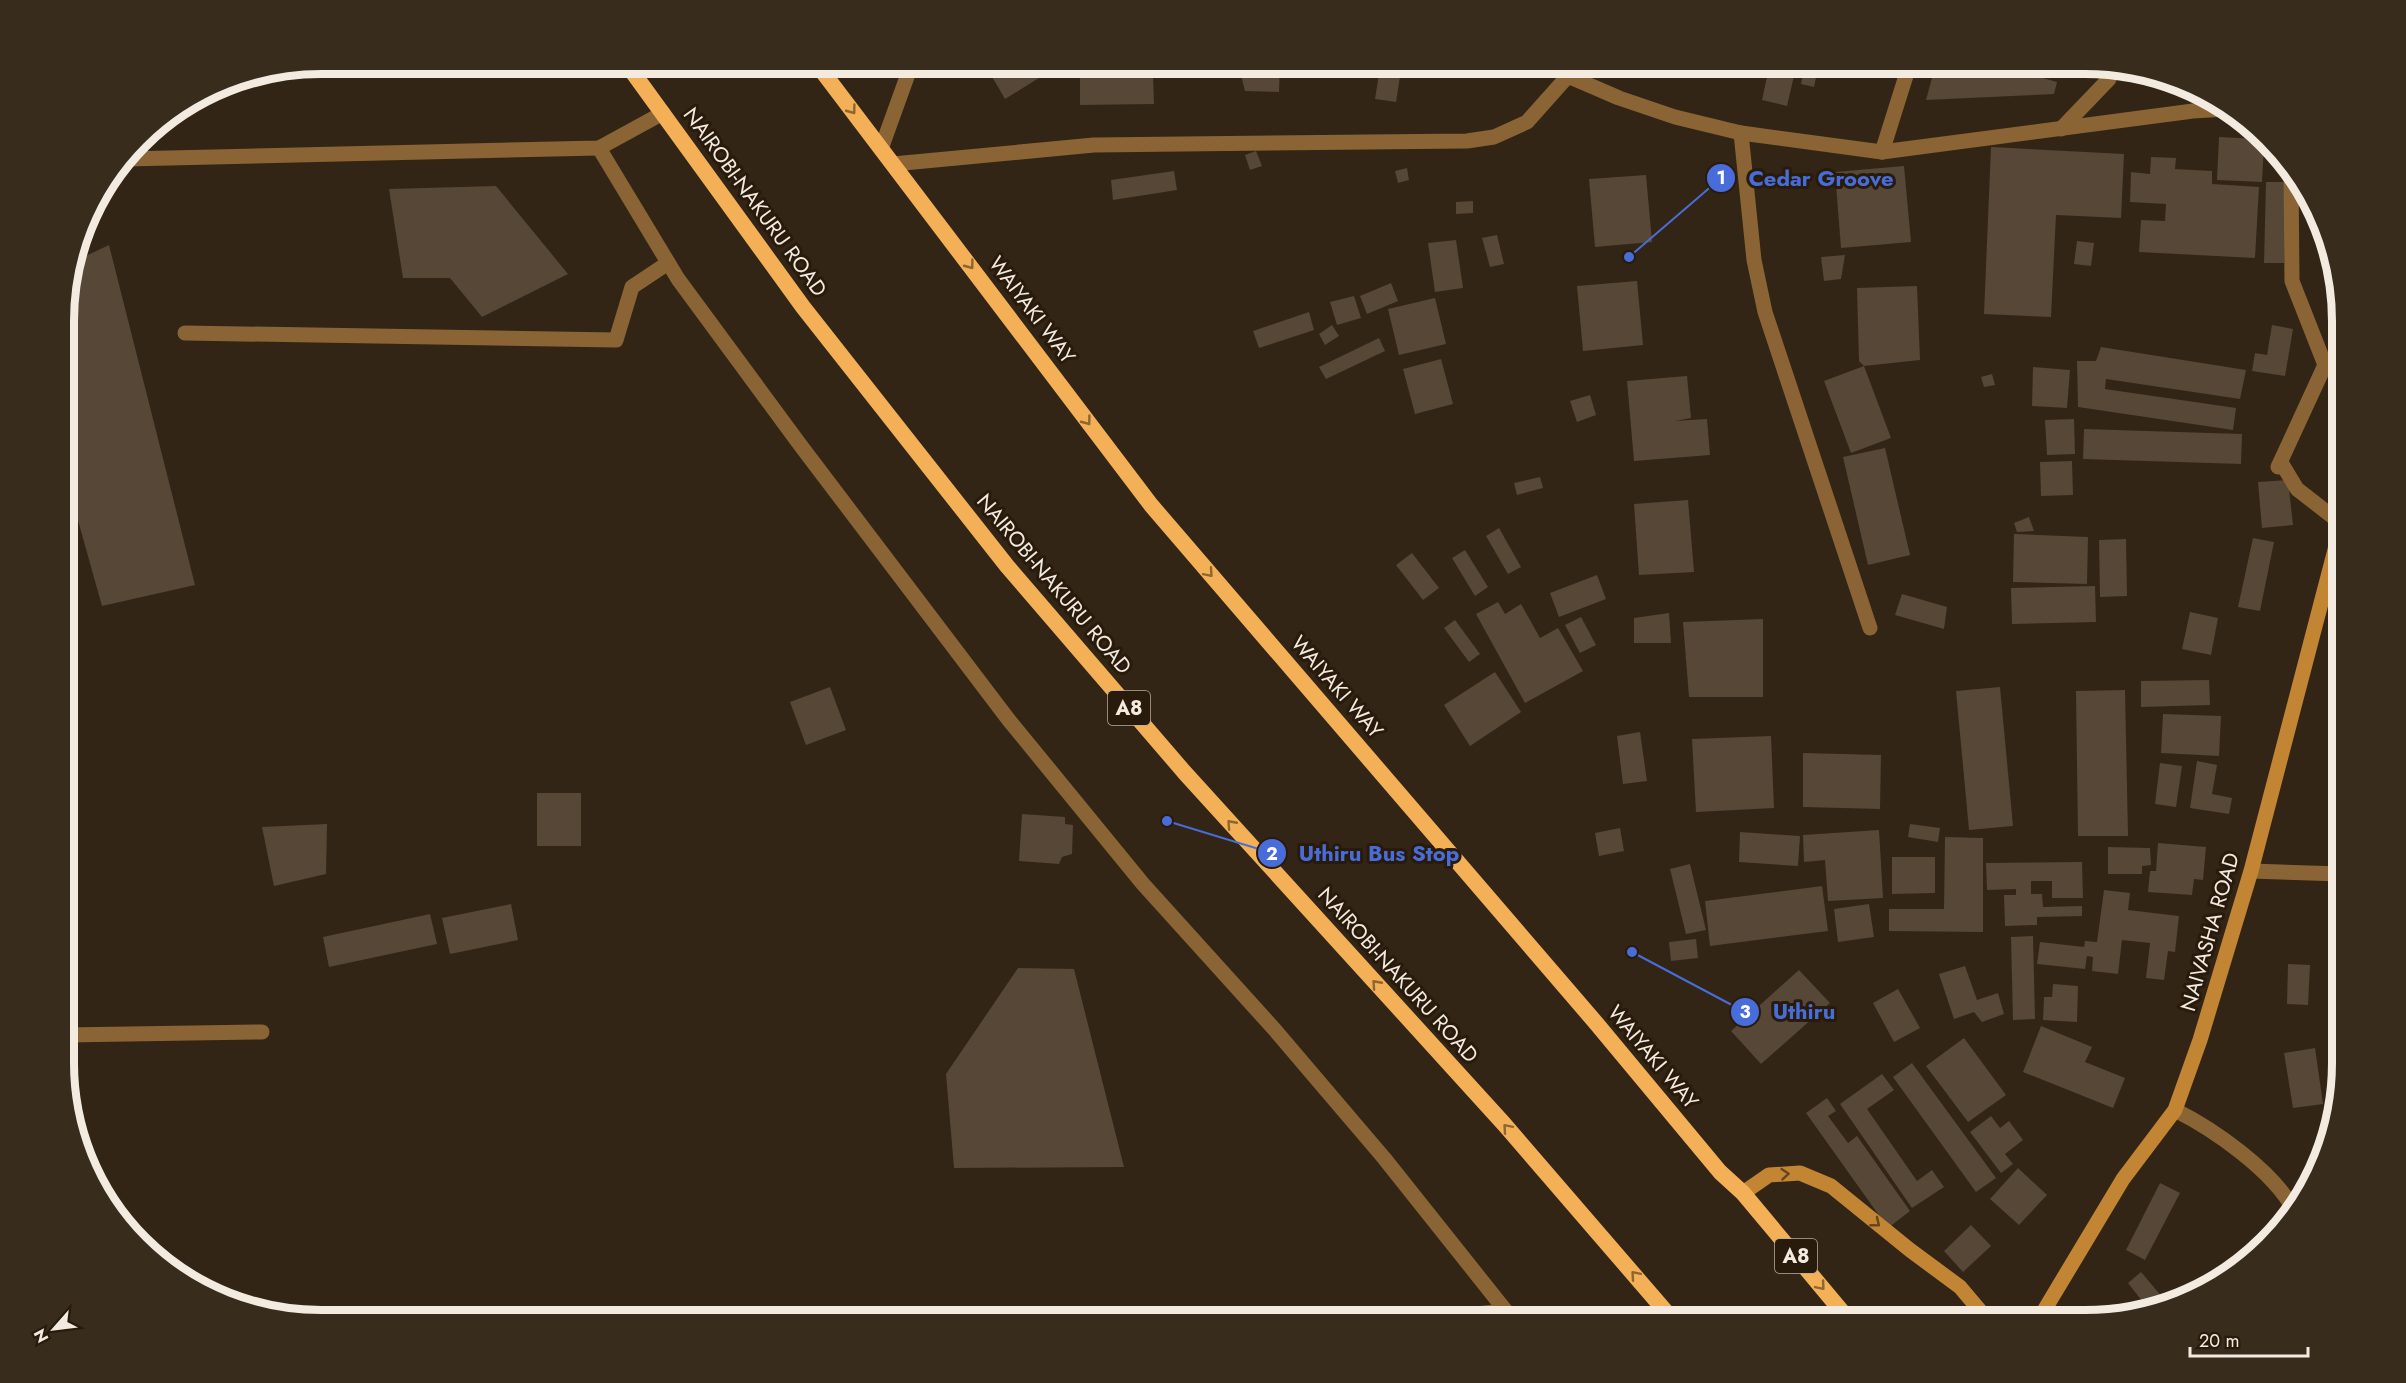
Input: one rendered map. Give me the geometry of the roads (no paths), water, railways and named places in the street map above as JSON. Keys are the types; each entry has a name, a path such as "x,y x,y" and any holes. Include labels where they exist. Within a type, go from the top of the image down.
{"highway":[{"name":"NAIROBI-NAKURU ROAD","path":"634,74 803,307 1007,566 1185,773 1504,1124 1664,1310"},
{"name":"WAIYAKI WAY","path":"824,74 1151,506 1596,1023 1720,1172 1743,1193 1841,1310"}],"main road":[{"name":"NAIVASHA ROAD","path":"2045,1310 2123,1179 2175,1110 2200,1040 2251,871 2332,561"},
{"path":"1743,1193 1769,1175 1800,1173 1831,1186 1960,1287 1979,1310"}],"street":[{"path":"881,149 908,74"},
{"path":"1566,74 1618,98 1675,117 1741,133 1882,152 2214,110"},
{"path":"1882,152 1907,74"},
{"path":"2061,129 2110,75"},
{"path":"893,164 1094,145 1467,141 1494,136 1527,122 1568,76"},
{"path":"134,159 599,148 663,113"},
{"path":"1741,133 1754,261 1765,312 1870,628"},
{"path":"599,148 668,263 801,446 1008,719 1143,884 1275,1030 1384,1158 1506,1310"},
{"path":"2291,183 2292,281 2325,365 2278,467 2282,464 2297,489 2332,515"},
{"path":"185,333 616,340 632,287 668,263"},
{"path":"2251,871 2332,873"},
{"path":"74,1035 262,1032"},
{"path":"2175,1110 2200,1122 2255,1165 2290,1202"}],"place":[{"name":"Cedar Groove","path":"1629,257"},
{"name":"Uthiru Bus Stop","path":"1167,821"},
{"name":"Uthiru","path":"1632,952"}]}
